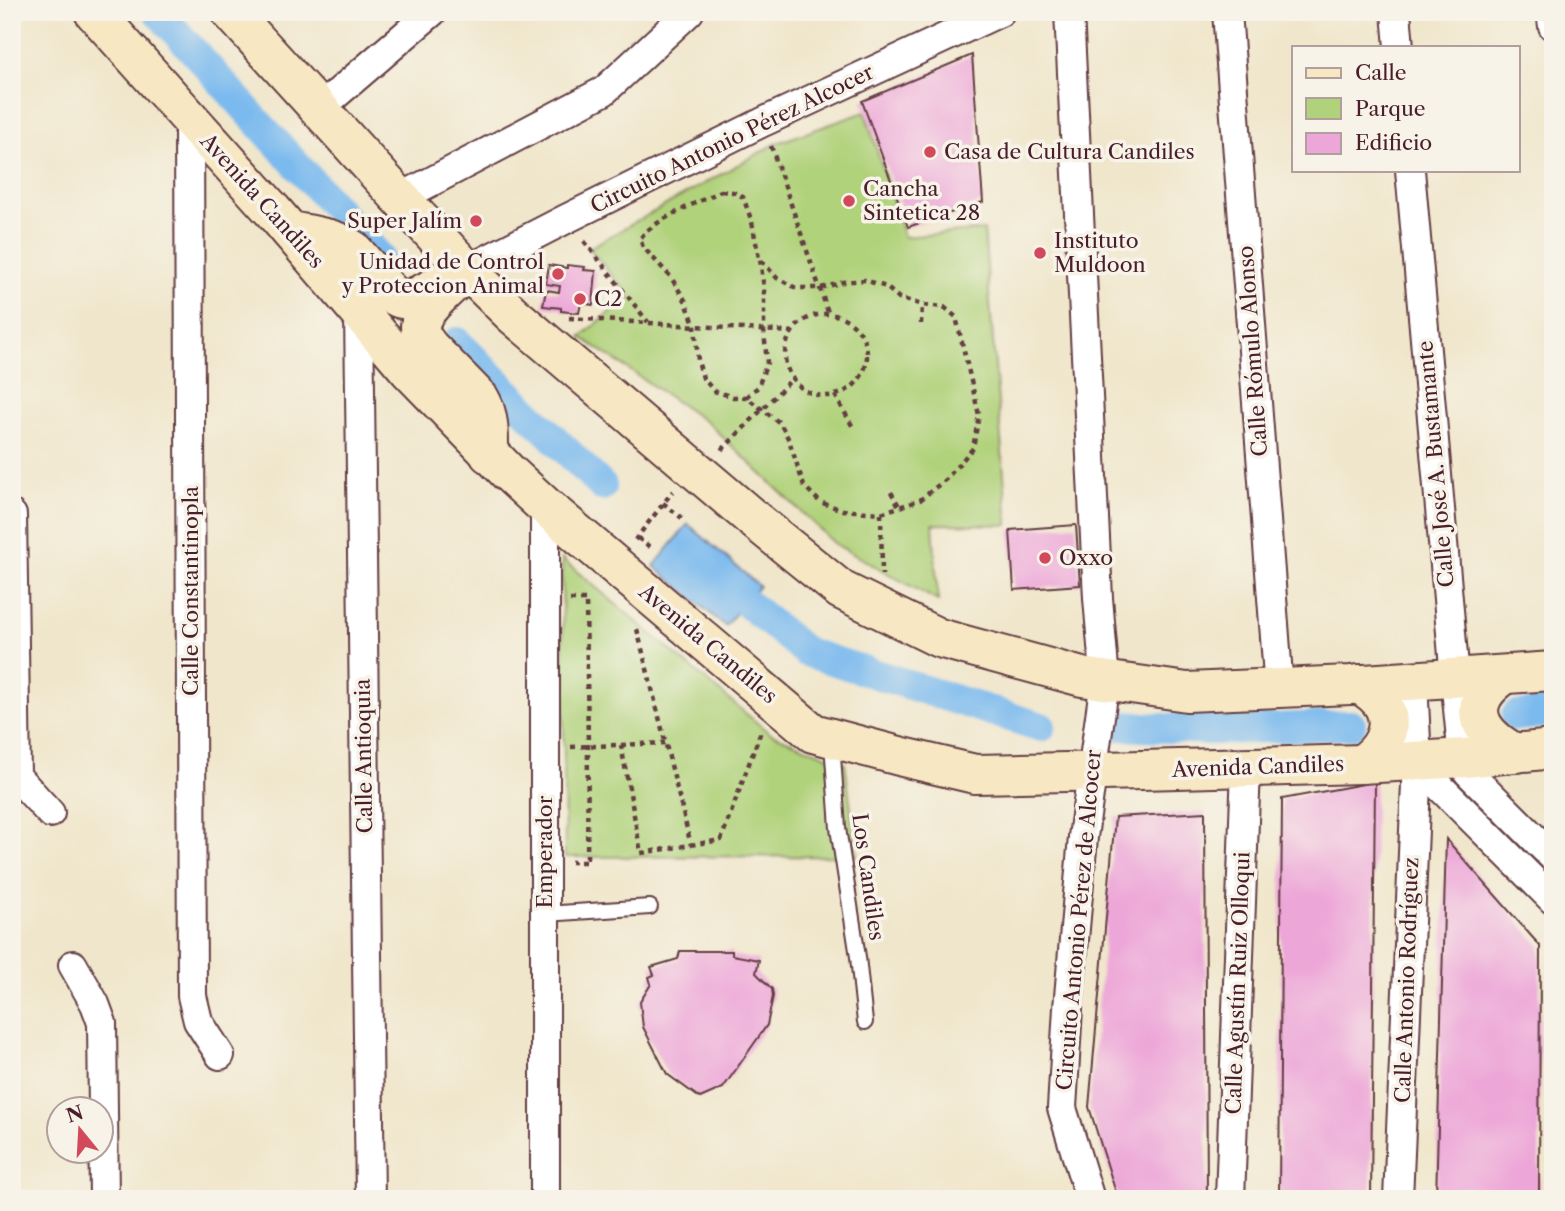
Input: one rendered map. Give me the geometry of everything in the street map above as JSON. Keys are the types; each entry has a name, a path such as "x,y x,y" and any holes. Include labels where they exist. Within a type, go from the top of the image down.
{"main road":[{"name":"Avenida Candiles","path":"94,12 409,370 489,454 545,506 811,734 975,774 1092,763 1246,767 1361,764 1378,750 1398,717"},
{"path":"231,12 467,270 685,483 841,590 939,638 1082,677 1103,693 1279,689 1398,717 1478,717 1553,750"},
{"path":"289,231 347,245 388,290 404,300 467,270"},
{"path":"467,270 430,306 420,327 430,348 484,405 487,413 489,454"},
{"path":"1398,717 1478,717 1553,671"}],"street":[{"path":"319,109 432,12"},
{"path":"400,198 604,91 689,12"},
{"name":"Circuito Antonio Pérez Alcocer","path":"467,270 763,122 1000,12"},
{"name":"Circuito Antonio Pérez de Alcocer","path":"1069,12 1103,693 1083,837 1062,1108 1090,1199"},
{"name":"Calle Rómulo Alonso","path":"1227,12 1279,689"},
{"path":"1396,12 1399,46"},
{"path":"1551,12 1553,26"},
{"name":"Calle Constantinopla","path":"189,120 192,996 198,1021 220,1055"},
{"name":"Calle José A. Bustamante","path":"1410,172 1478,717"},
{"name":"Calle Antioquia","path":"359,312 370,1199"},
{"name":"Emperador","path":"545,506 547,1199"},
{"path":"12,515 16,776 50,813"},
{"path":"1398,717 1426,773 1553,900"},
{"name":"Calle Antonio Rodríguez","path":"1398,717 1398,1199"},
{"path":"1478,717 1468,772 1553,857"},
{"name":"Calle Agustín Ruiz Olloqui","path":"1230,1199 1246,767"},
{"path":"73,965 95,1004 102,1023 104,1199"}],"lane":[{"path":"743,673 749,701 767,716"},
{"name":"Los Candiles","path":"811,734 838,828 865,1022"},
{"path":"545,914 650,907"}],"path":[{"path":"763,122 830,315"},
{"path":"746,397 758,387 767,363 764,288 751,222 743,197 733,192 721,191 658,223 640,239 643,247 670,276 685,300 695,326 698,361 703,378 714,391 733,397 746,397 780,423 789,440 804,486 820,502 842,510 881,513 920,500 946,479 973,448 979,415 956,317 944,307 922,305 899,298 886,287 865,280 821,288 796,288 777,278 759,258"},
{"path":"566,219 648,323"},
{"path":"921,324 922,305"},
{"path":"830,315 837,315 852,323 862,334 867,349 867,364 860,378 849,389 835,395 819,396 804,390 792,379 786,364 786,348 792,332 804,320 830,315"},
{"path":"566,317 792,332"},
{"path":"654,550 635,540 663,503 792,379"},
{"path":"835,395 854,429"},
{"path":"891,492 900,507"},
{"path":"663,503 682,518"},
{"path":"881,513 883,610"},
{"path":"545,599 586,600 588,747 587,862 545,862"},
{"path":"636,624 691,845"},
{"path":"621,745 641,853 721,840 767,716"},
{"path":"546,748 665,743"}],"green space":[{"path":"865,112 904,237 984,230 1008,525 933,524 938,601 835,544 709,424 581,337 629,296 589,248 777,143"},
{"path":"562,559 769,733 845,763 857,856 565,857"}],"water":[{"path":"688,524 759,586 725,626 654,566"}],"building":[{"name":"Casa de Cultura Candiles","path":"972,55 983,202 908,227 862,101"},
{"path":"549,265 585,267 584,270 596,271 593,305 581,303 579,313 543,306 546,290 559,292 560,286 546,284"},
{"name":"Oxxo","path":"1076,525 1080,585 1014,590 1010,530"},
{"path":"1375,782 1371,1199 1279,1199 1282,799"},
{"path":"1205,812 1207,1199 1118,1199 1089,1107 1115,817"},
{"path":"1446,839 1540,946 1539,1199 1436,1199"},
{"path":"680,951 732,951 732,955 759,960 756,973 772,989 773,996 767,1025 723,1088 700,1098 667,1074 643,1027 640,1002 651,984 649,977 654,975 651,967 678,959"}],"waterway":[{"path":"158,12 379,256"},
{"path":"457,342 602,486"},
{"path":"749,605 806,652 1041,727"},
{"path":"1516,716 1553,712"},
{"path":"1118,726 1214,730 1351,725"}],"place":[{"name":"Casa de Cultura Candiles","path":"930,152"},
{"name":"Cancha Sintetica 28","path":"849,201"},
{"name":"Super Jalím","path":"476,221"},
{"name":"Instituto Muldoon","path":"1040,253"},
{"name":"Unidad de Control y Proteccion Animal","path":"558,274"},
{"name":"C2","path":"580,299"},
{"name":"Oxxo","path":"1045,558"}]}
